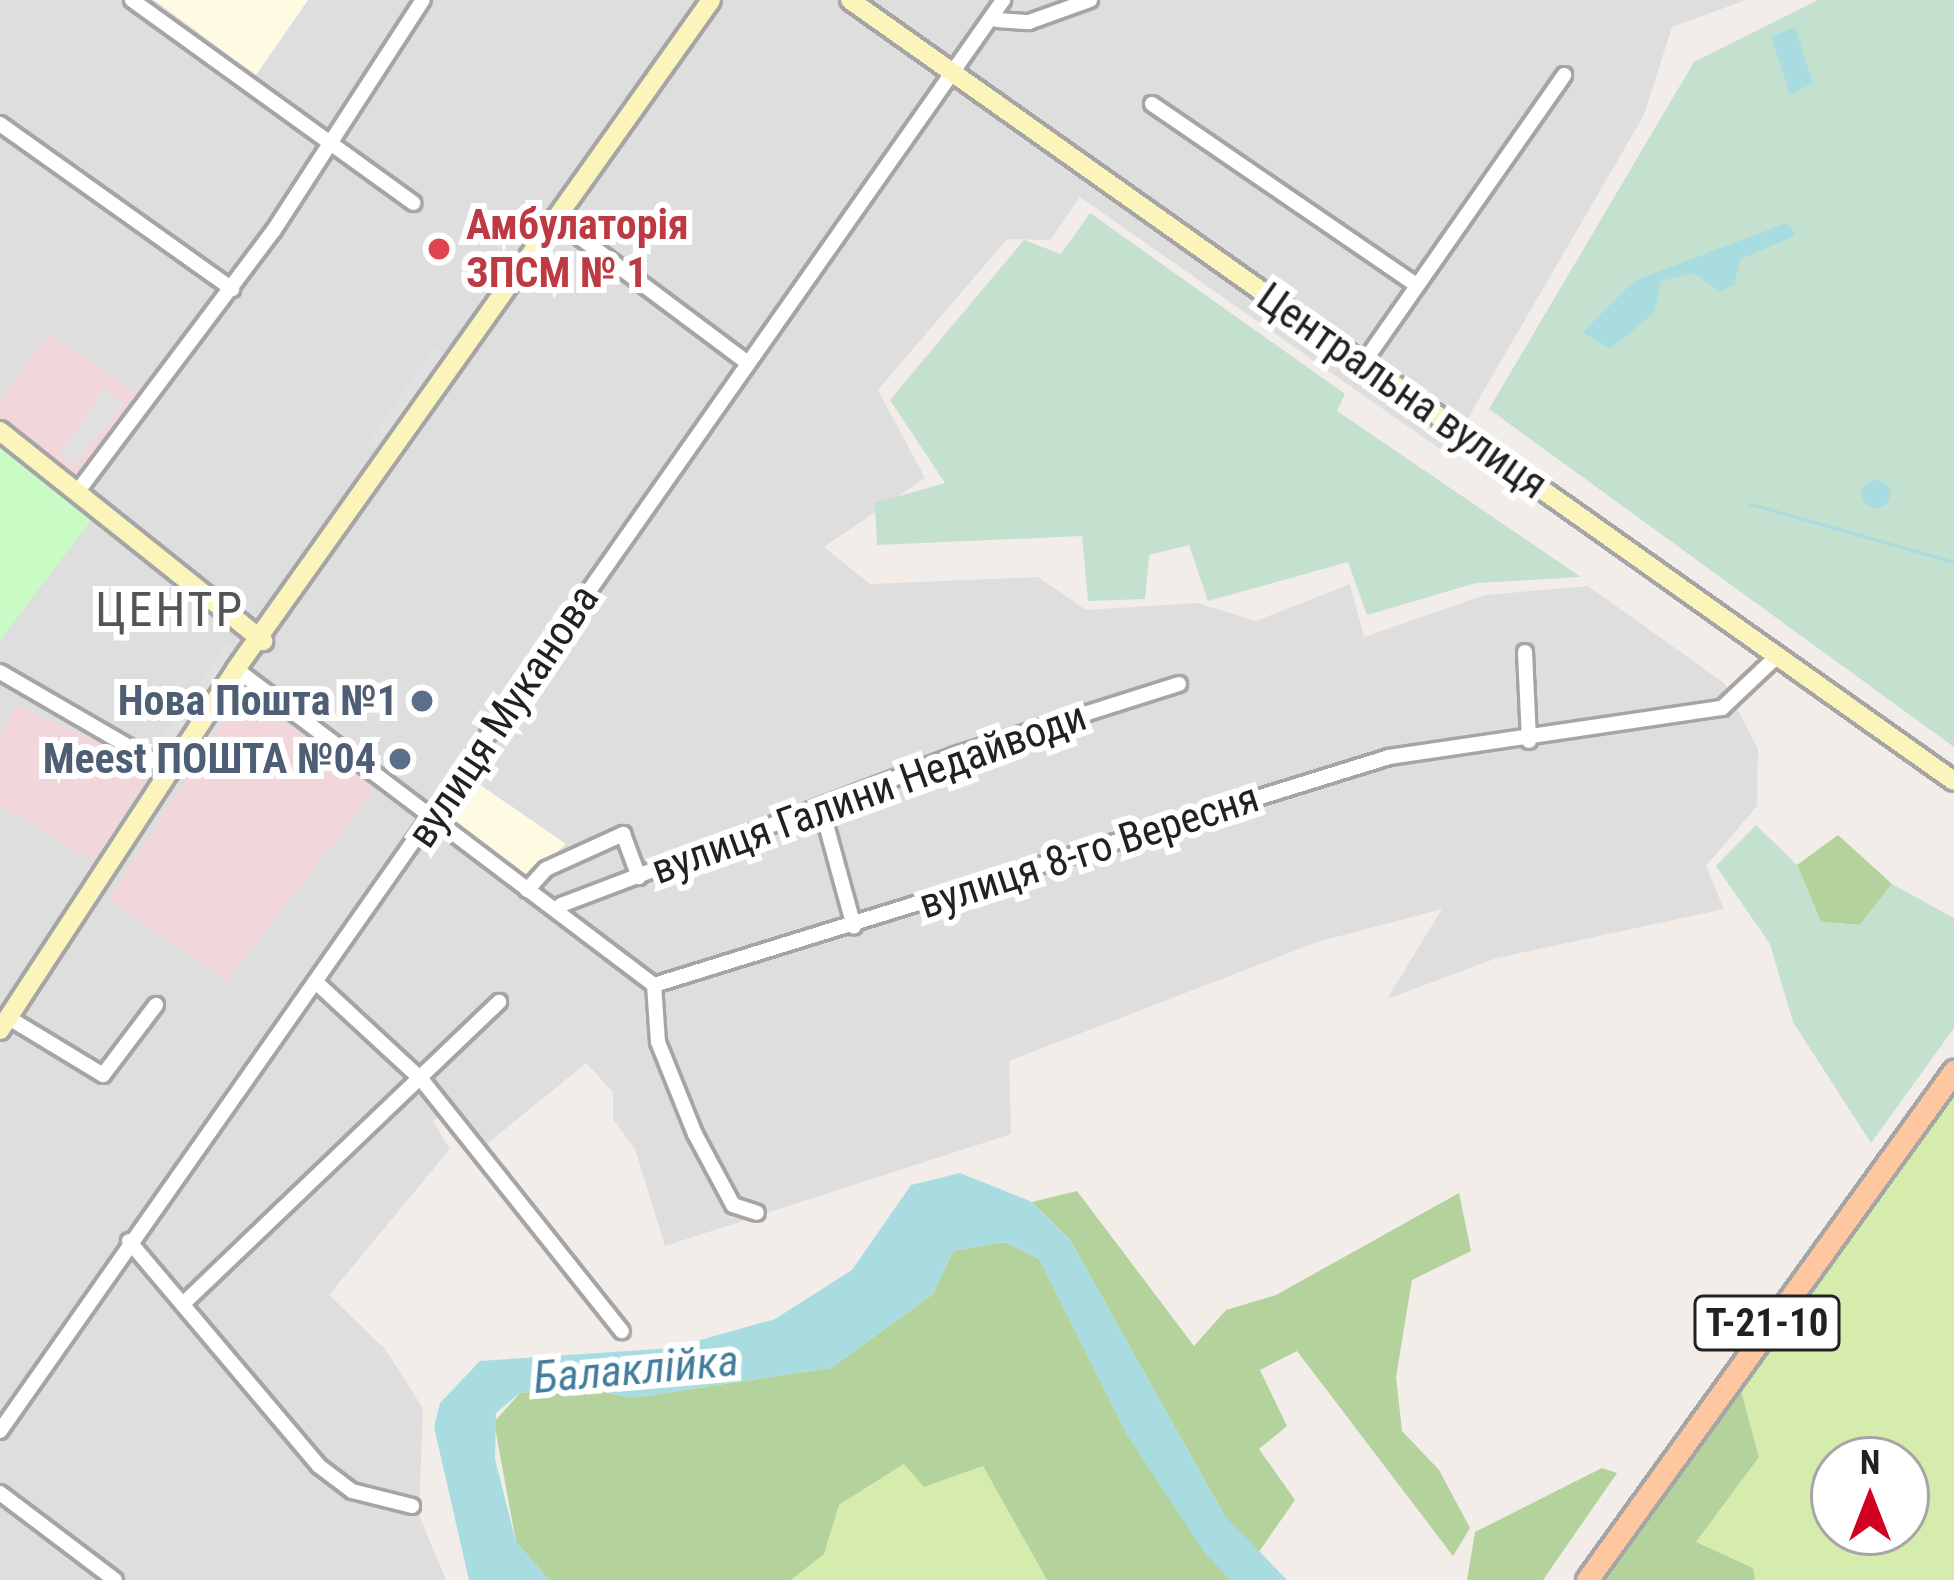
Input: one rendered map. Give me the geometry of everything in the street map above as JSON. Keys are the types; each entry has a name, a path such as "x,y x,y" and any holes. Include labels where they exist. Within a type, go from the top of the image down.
{"main road":[{"name":"Т-21-10","path":"1587,1580 1954,1071"}],"street":[{"path":"132,0 413,203"},
{"path":"78,491 232,290 423,0"},
{"path":"156,1005 103,1075 4,1024 236,669 263,641 711,0"},
{"name":"Центральна вулиця","path":"850,0 1954,781"},
{"name":"вулиця Муканова","path":"0,1431 129,1241 318,984 745,361 951,74 998,20 1003,0"},
{"path":"998,20 1029,22 1090,0"},
{"path":"1364,362 1564,75"},
{"path":"1151,104 1415,284"},
{"path":"0,124 232,290"},
{"path":"558,220 745,361"},
{"path":"0,431 263,641"},
{"path":"1525,652 1529,741"},
{"name":"вулиця 8-го Вересня","path":"654,985 854,927 1389,757 1529,741 1722,708 1775,658"},
{"path":"236,669 526,890 561,905 654,985 658,1042 695,1134 733,1204 757,1214"},
{"path":"0,672 167,769"},
{"name":"вулиця Галини Недайводи","path":"561,905 821,806 1179,684"},
{"path":"821,806 854,927"},
{"path":"526,890 546,869 623,834 639,877"},
{"path":"318,984 422,1080 622,1331"},
{"path":"184,1303 422,1080 499,1001"},
{"path":"129,1241 319,1466 352,1491 412,1506"},
{"path":"0,1493 116,1580"}],"shaded area":[{"path":"0,0 1746,0 1672,27 1644,115 1447,454 1080,197 1050,240 1007,239 878,390 925,478 824,547 870,584 1038,577 1086,610 1197,603 1256,621 1350,584 1364,637 1485,595 1588,586 1724,683 1758,749 1757,806 1706,866 1724,909 1497,958 1387,999 1442,909 1317,942 1009,1061 1011,1134 665,1246 635,1149 613,1119 613,1092 586,1063 487,1144 444,1113 433,1121 450,1149 329,1295 385,1349 423,1408 419,1515 446,1580 0,1580"},
{"path":"154,0 308,0 256,75"},
{"path":"50,334 142,397 72,479 0,424 0,399"},
{"path":"433,348 447,354 378,452 367,445"},
{"path":"104,389 124,403 74,465 60,453"},
{"path":"227,644 235,649 168,749 159,742"},
{"path":"242,692 376,788 227,981 109,899"},
{"path":"16,705 142,762 148,777 93,861 0,806 0,737"},
{"path":"473,780 566,844 527,881 444,819"}],"green space":[{"path":"1818,0 1954,0 1954,747 1489,409 1694,62","holes":["1785,224 1795,235 1661,281"]},
{"path":"1090,213 1345,394 1337,411 1581,577 1476,583 1367,615 1348,562 1208,601 1189,545 1149,555 1145,599 1088,601 1082,536 877,545 875,503 945,483 890,400 1024,240 1061,254"},
{"path":"0,434 99,510 0,640"},
{"path":"1756,825 1797,865 1821,922 1860,925 1892,884 1954,918 1954,1028 1871,1143 1793,1022 1770,944 1716,866"},
{"path":"1838,835 1892,884 1860,925 1821,922 1797,865"},
{"path":"1954,1084 1954,1580 1755,1580 1753,1568 1696,1542 1759,1457 1740,1387"},
{"path":"1077,1191 1194,1346 1226,1310 1276,1295 1459,1193 1471,1251 1412,1280 1396,1377 1402,1431 1439,1470 1470,1528 1453,1556 1297,1351 1260,1370 1287,1426 1259,1449 1295,1500 1258,1553 1224,1515 1070,1240 1032,1202"},
{"path":"1005,1242 1039,1259 1230,1580 1047,1580 983,1466 924,1487 904,1464 839,1505 824,1554 791,1580 549,1580 516,1542 494,1422 520,1393 577,1386 631,1398 831,1368 933,1294 953,1251"},
{"path":"1740,1387 1759,1457 1696,1542 1753,1568 1755,1580 1603,1580"},
{"path":"905,1464 924,1487 983,1466 1047,1580 791,1580 824,1554 839,1505"},
{"path":"1602,1468 1617,1473 1543,1580 1467,1580 1475,1532"}],"water":[{"path":"1795,27 1813,83 1790,95 1771,37"},
{"path":"1786,223 1796,235 1739,260 1735,284 1720,292 1694,273 1661,281 1654,313 1610,349 1583,332 1634,281"},
{"path":"1876,480 1886,484 1890,494 1886,504 1876,508 1866,504 1862,494 1866,484"},
{"name":"Балаклійка","path":"960,1173 1032,1202 1070,1240 1224,1515 1287,1580 1230,1580 1205,1553 1127,1435 1039,1259 1005,1242 953,1251 933,1294 831,1368 631,1398 577,1386 520,1393 496,1413 495,1459 516,1542 549,1580 469,1580 434,1427 440,1403 480,1361 672,1348 775,1319 852,1270 911,1185"}],"waterway":[{"path":"1750,504 1954,562"}],"place":[{"name":"Амбулаторія ЗПСМ № 1","path":"439,249"},
{"name":"Нова Пошта №1","path":"422,701"},
{"name":"Meest ПОШТА №04","path":"400,759"}],"district":[{"name":"ЦЕНТР","path":"170,610"}]}
